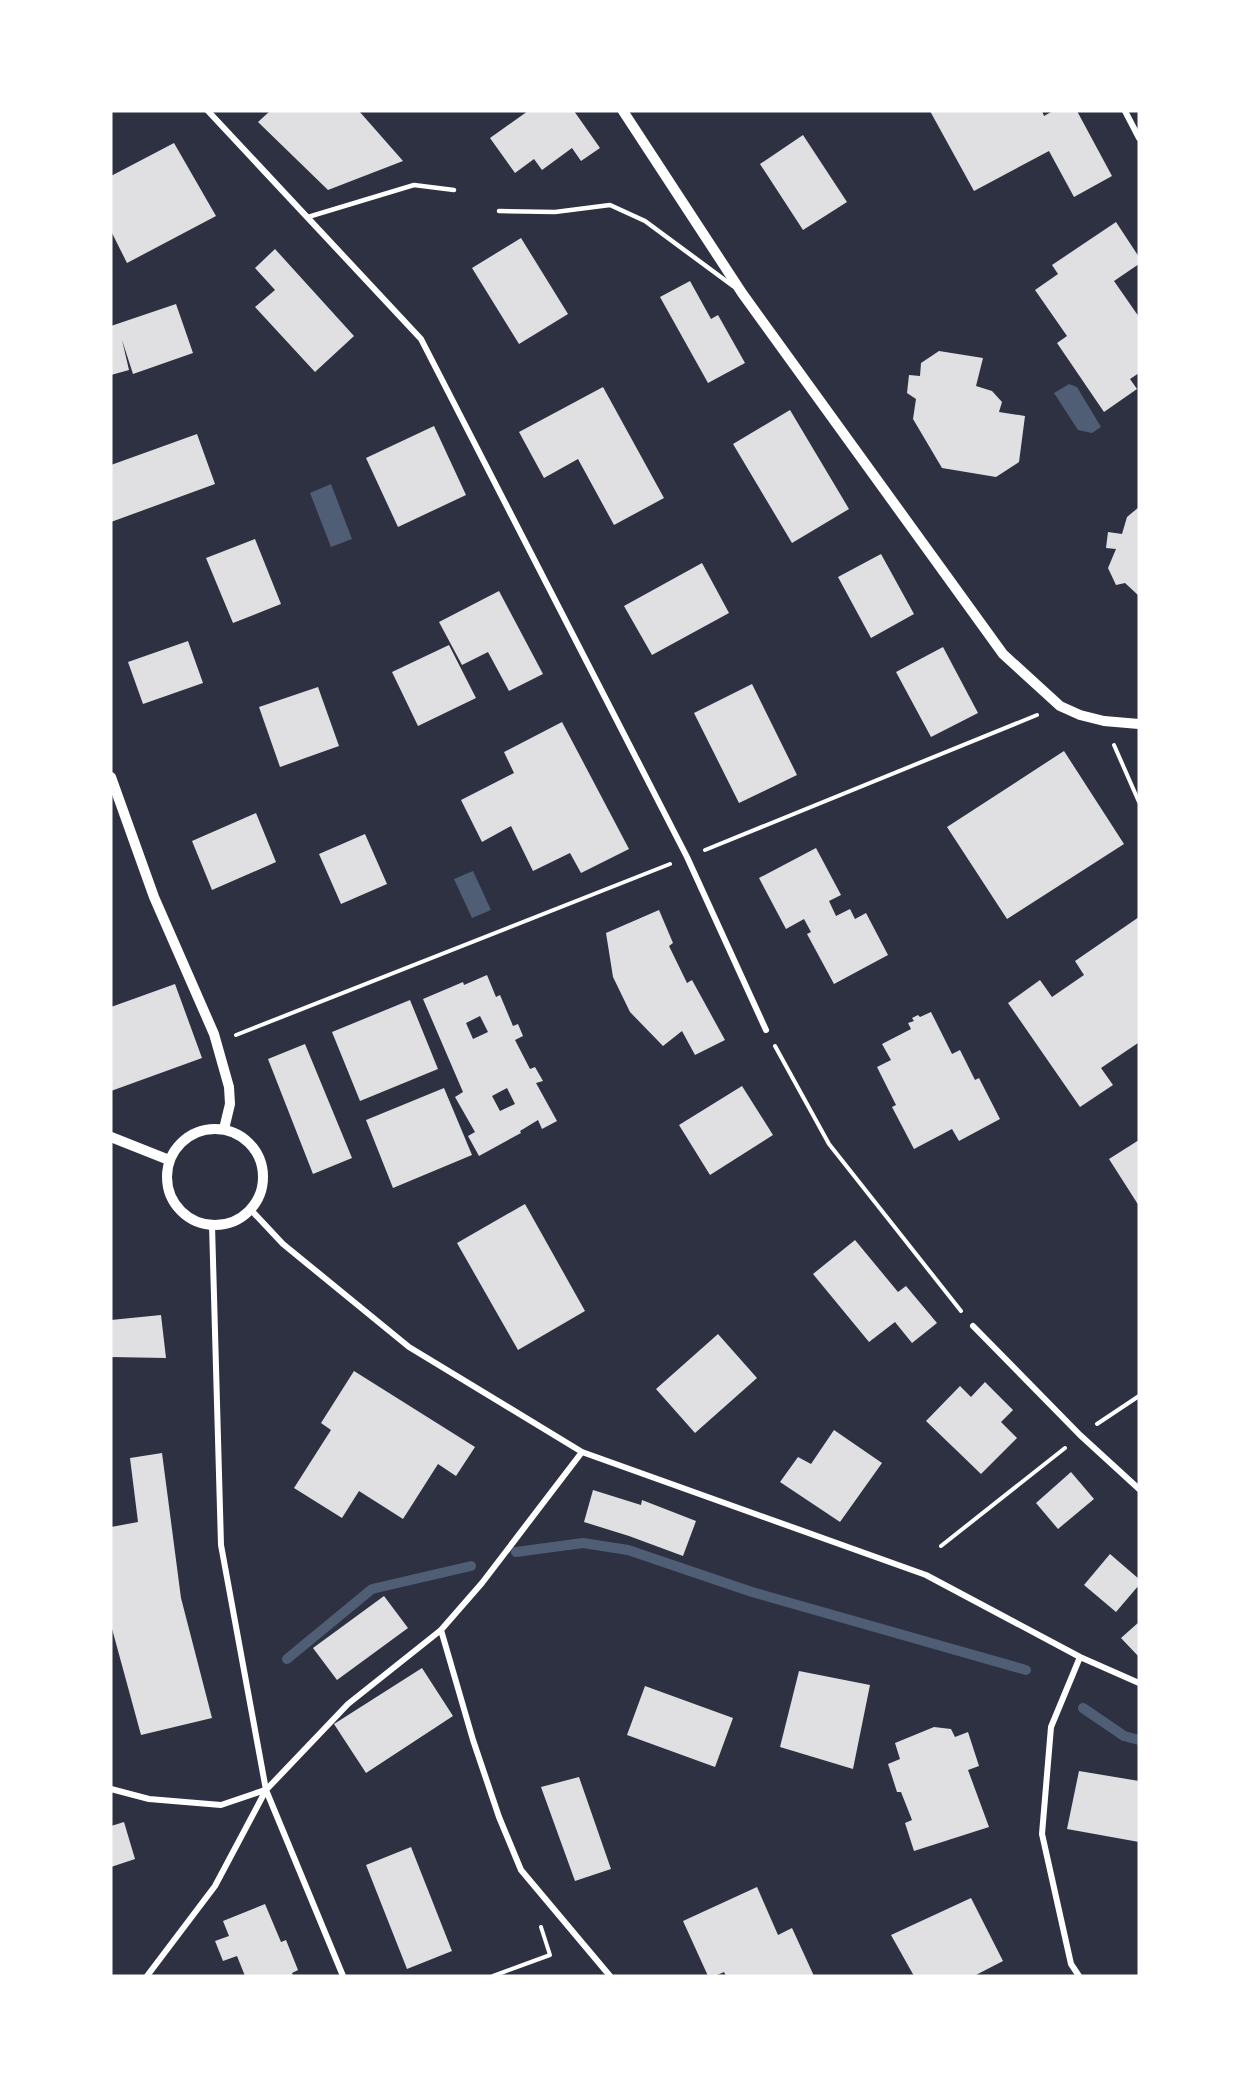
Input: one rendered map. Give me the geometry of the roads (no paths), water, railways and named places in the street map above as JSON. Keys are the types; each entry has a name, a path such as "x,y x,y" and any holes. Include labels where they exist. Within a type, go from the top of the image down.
{"street":[{"path":"208,111 421,339 687,857 766,1030"},
{"path":"623,111 742,293 1003,654 1060,706 1104,722 1139,724"},
{"path":"1125,111 1139,138"},
{"path":"111,777 154,897 220,1052 229,1087 230,1104 224,1129"},
{"path":"207,1129 224,1129 240,1135 252,1146 261,1161 263,1178 260,1195 250,1209 239,1218 226,1224 212,1225 195,1221 180,1210 171,1196 167,1178 169,1160 178,1146 191,1135 207,1129"},
{"path":"111,1137 169,1160"},
{"path":"250,1209 283,1244 409,1347 582,1452 926,1575 1080,1657 1139,1683"},
{"path":"212,1225 221,1545 266,1790 344,1976"},
{"path":"973,1326 1080,1435 1139,1489"},
{"path":"147,1976 215,1886 266,1790 348,1704 441,1630 482,1583 582,1452"},
{"path":"441,1630 473,1740 499,1817 521,1870 610,1976"},
{"path":"1079,1976 1071,1964 1042,1834 1051,1727 1080,1657"},
{"path":"111,1789 149,1799 221,1804 266,1790"}],"lane":[{"path":"308,217 414,185 454,190"},
{"path":"499,210 555,212 610,205 645,221 742,293"}],"water":[{"path":"1069,384 1077,387 1101,427 1092,433 1078,430 1054,393"},
{"path":"331,484 352,539 331,547 310,493"},
{"path":"473,871 491,910 472,918 454,879"}],"waterway":[{"path":"516,1552 583,1543 628,1550 752,1592 1026,1670"},
{"path":"287,1659 372,1589 471,1566"},
{"path":"1083,1708 1124,1736 1139,1740"}]}
